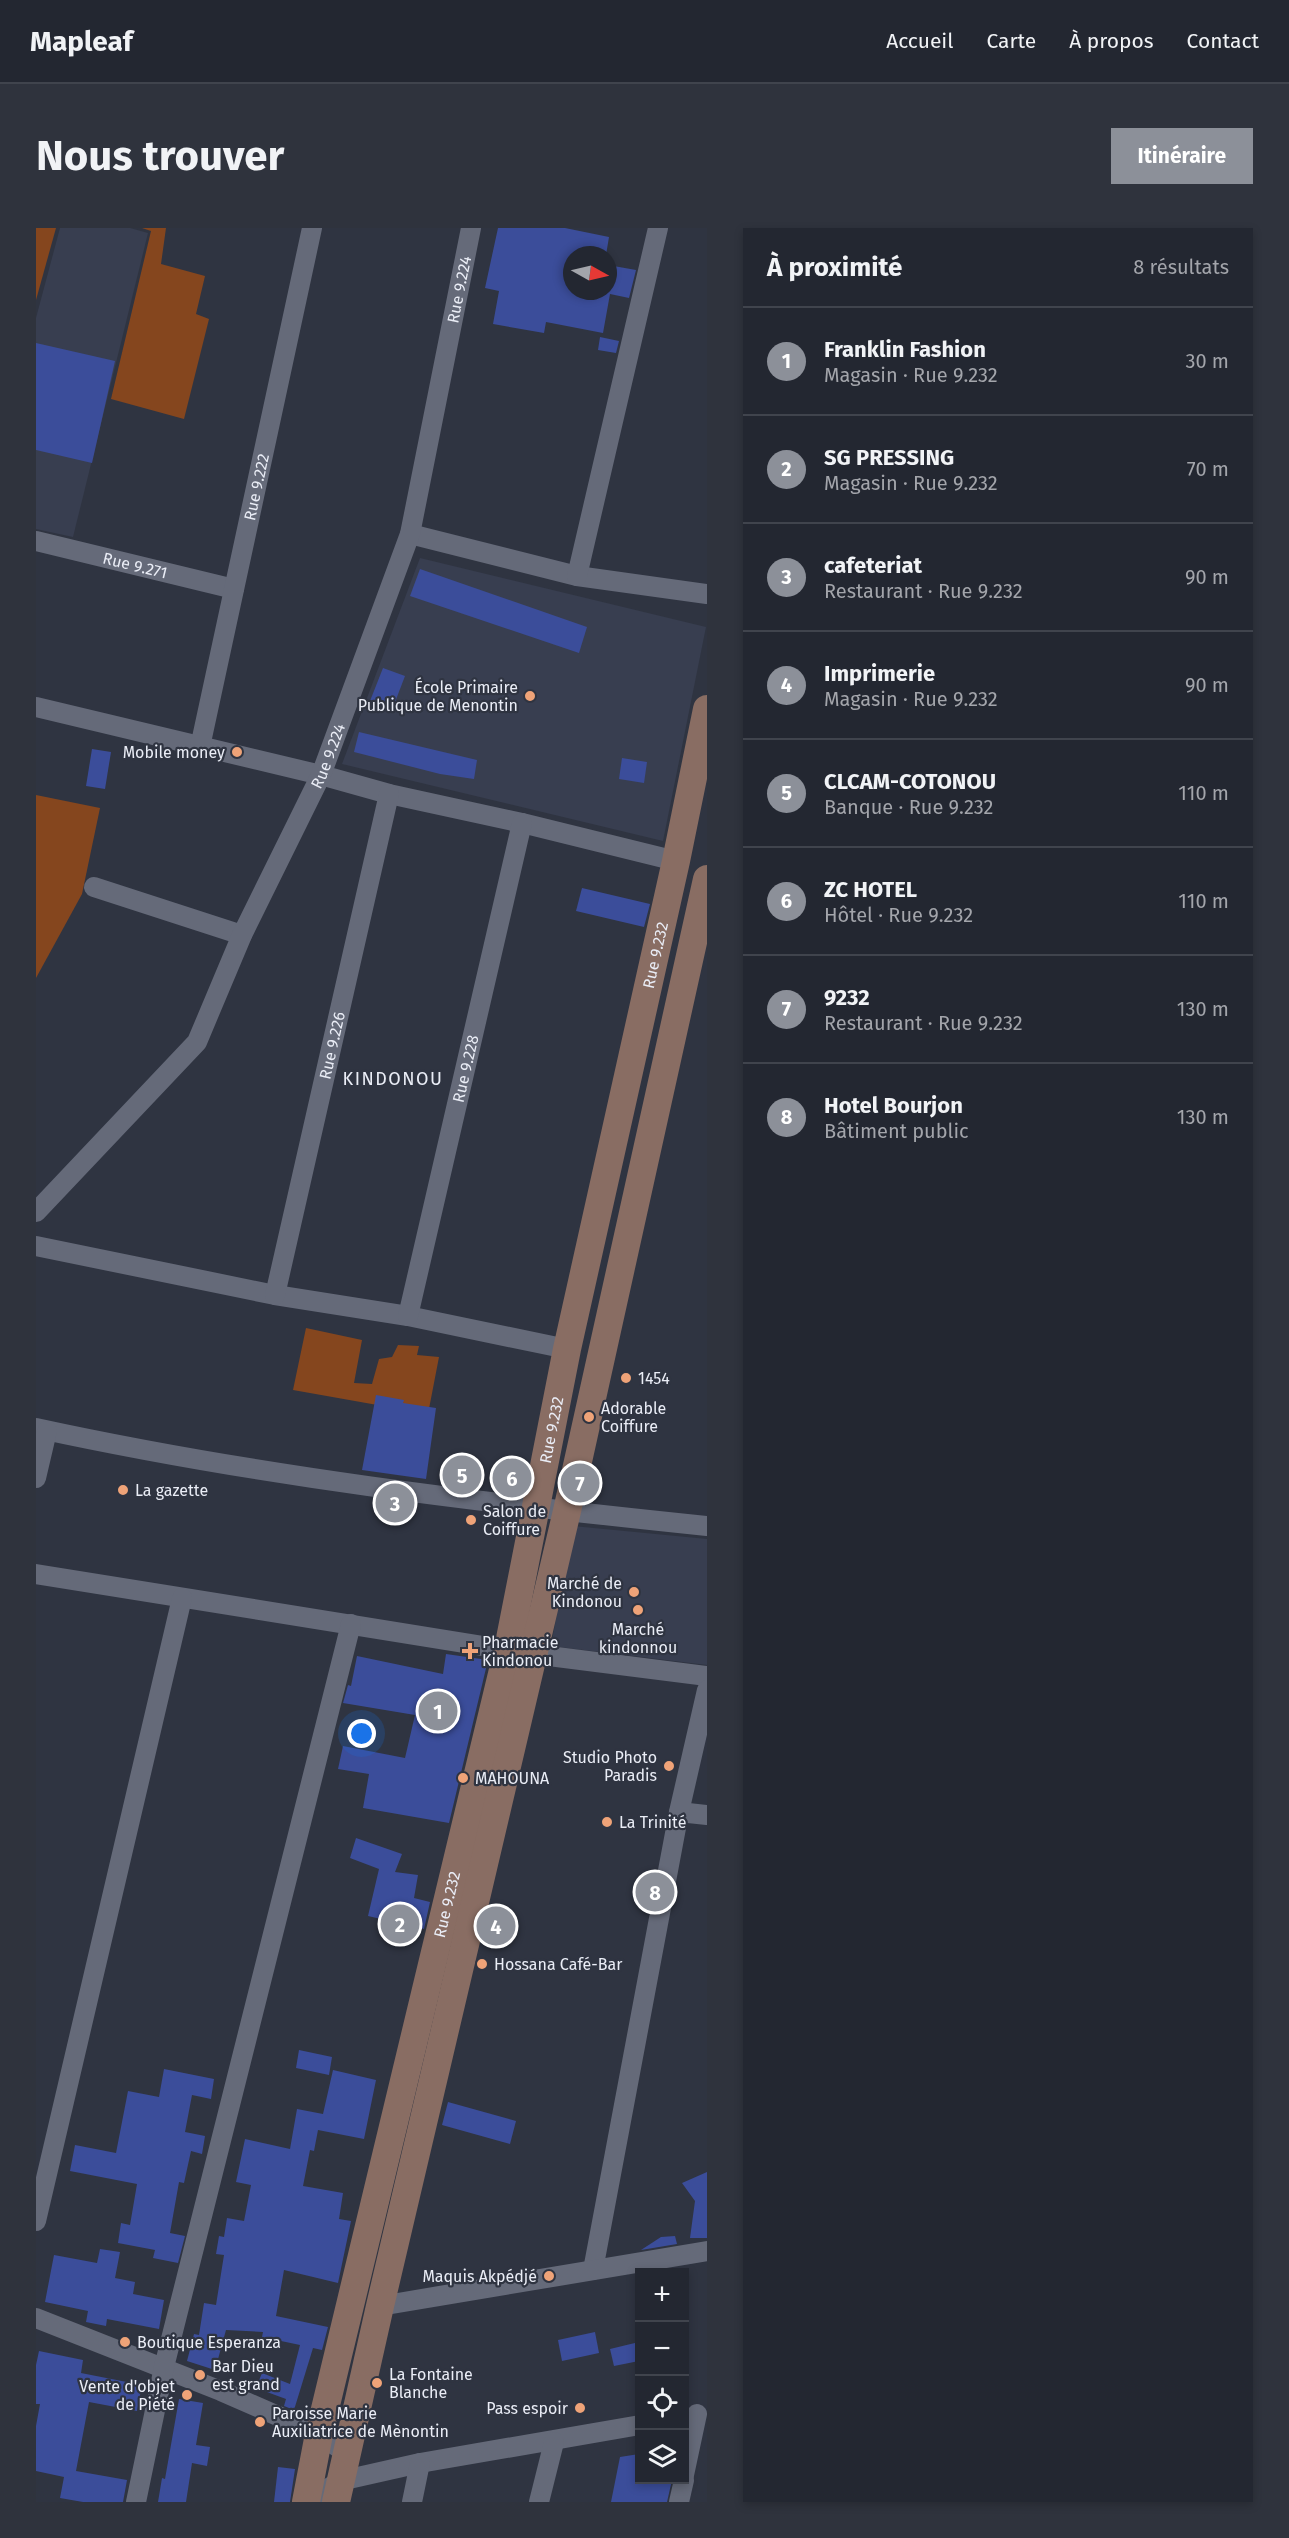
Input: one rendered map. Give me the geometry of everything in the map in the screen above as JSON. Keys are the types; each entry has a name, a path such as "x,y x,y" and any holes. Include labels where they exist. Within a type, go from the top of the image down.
{"street":[{"name":"Rue 9.222","path":"200,747 312,228"},
{"name":"Rue 9.224","path":"36,1212 197,1042 242,935 321,775 410,534 471,228"},
{"path":"577,576 658,228"},
{"path":"410,534 577,576 707,594"},
{"name":"Rue 9.271","path":"36,541 234,589"},
{"path":"36,707 321,775 389,794 522,823 676,861"},
{"name":"Rue 9.232","path":"341,2479 520,1652 536,1507 567,1349 676,861 707,709"},
{"name":"Rue 9.226","path":"275,1295 389,794"},
{"name":"Rue 9.228","path":"408,1316 522,823"},
{"name":"Rue 9.232","path":"306,2502 319,2434 520,1652 567,1511 707,879"},
{"path":"94,887 242,935"},
{"path":"36,1246 275,1295 408,1316 567,1349"},
{"path":"36,1478 41,1430 286,1474 567,1511 707,1526"},
{"path":"36,1574 520,1652 707,1676"},
{"path":"36,2221 182,1598"},
{"path":"136,2502 164,2367 351,1623"},
{"path":"593,2270 680,1812 707,1690"},
{"path":"680,1812 707,1815"},
{"path":"380,2306 707,2251"},
{"path":"36,2318 164,2367 319,2434 341,2479"},
{"path":"689,2451 696,2414"},
{"path":"306,2502 341,2479 635,2426"},
{"path":"539,2502 554,2442"},
{"path":"412,2502 420,2463"},
{"path":"679,2502 683,2484"}],"shaded area":[{"path":"36,228 56,228 36,300"},
{"path":"60,228 130,228 148,233 73,537 36,529 36,318"},
{"path":"142,228 166,228 161,264 205,276 196,314 209,319 184,419 111,399 151,231"},
{"name":"École Primaire Publique de Menontin","path":"420,558 706,627 663,841 342,764"},
{"path":"36,795 100,808 82,894 36,978"},
{"path":"306,1328 362,1340 354,1383 372,1384 379,1359 392,1357 398,1345 419,1346 417,1355 439,1357 428,1414 293,1390"},
{"name":"Marché de Kindonou","path":"573,1526 707,1539 707,1665 551,1646"}],"building":[{"path":"498,228 565,228 609,237 608,246 563,246 563,300 609,300 603,333 546,322 544,333 493,324 499,291 485,288"},
{"path":"617,267 636,270 629,298 617,295"},
{"path":"600,337 619,341 616,353 598,350"},
{"path":"36,343 115,361 92,463 36,450"},
{"path":"420,569 587,627 579,653 410,596"},
{"path":"383,668 405,676 392,710 370,701"},
{"path":"359,732 477,760 474,779 440,774 354,752"},
{"path":"92,749 111,752 105,789 86,786"},
{"path":"622,758 647,762 644,783 619,779"},
{"path":"582,888 650,904 644,927 576,911"},
{"path":"376,1395 404,1400 403,1403 436,1408 426,1479 362,1470"},
{"path":"446,1654 488,1660 449,1823 363,1808 369,1774 338,1769 343,1746 405,1758 415,1715 343,1703 348,1685 351,1686 357,1656 443,1674"},
{"path":"356,1838 402,1854 395,1872 418,1875 414,1898 430,1902 424,1929 368,1916 379,1869 350,1858"},
{"path":"299,2050 332,2057 329,2075 296,2068"},
{"path":"164,2069 214,2079 211,2099 192,2095 185,2132 205,2136 202,2154 191,2151 184,2183 179,2182 170,2233 185,2236 178,2263 153,2258 155,2250 118,2243 121,2223 130,2225 137,2184 70,2171 75,2145 116,2153 128,2091 159,2097"},
{"path":"333,2070 376,2080 364,2139 318,2130 314,2151 310,2150 303,2186 343,2193 339,2219 351,2221 338,2283 284,2270 276,2316 328,2327 322,2350 313,2348 294,2410 284,2406 286,2399 256,2388 262,2373 290,2384 300,2345 262,2337 263,2332 226,2330 215,2370 187,2361 194,2334 199,2335 204,2303 216,2305 224,2255 216,2254 219,2236 224,2237 227,2218 244,2221 251,2185 236,2182 245,2139 290,2149 297,2109 323,2114"},
{"path":"448,2102 516,2121 510,2144 442,2125"},
{"path":"707,2172 707,2238 690,2238 695,2201 682,2183"},
{"path":"675,2236 677,2244 641,2250 661,2237"},
{"path":"100,2249 120,2252 115,2278 135,2282 133,2294 164,2300 159,2329 107,2319 106,2326 86,2322 88,2311 45,2302 54,2255 97,2263"},
{"path":"595,2332 599,2353 562,2361 558,2340"},
{"path":"635,2343 635,2362 614,2366 610,2349"},
{"path":"39,2351 83,2360 81,2373 142,2385 137,2411 89,2402 76,2471 127,2480 123,2502 83,2502 60,2498 64,2477 36,2471 36,2426 40,2404 36,2404 36,2365"},
{"path":"179,2399 203,2403 196,2445 210,2447 207,2466 192,2463 186,2502 158,2502 162,2478 165,2479"},
{"path":"635,2455 635,2484 671,2484 667,2502 611,2502 620,2457"},
{"path":"278,2467 295,2469 290,2502 274,2502"}],"place":[{"name":"École Primaire Publique de Menontin","path":"530,696"},
{"name":"Mobile money","path":"237,752"},
{"name":"1454","path":"626,1378"},
{"name":"Adorable Coiffure","path":"589,1417"},
{"name":"CLCAM-COTONOU","path":"462,1475"},
{"name":"ZC HOTEL","path":"512,1478"},
{"name":"9232","path":"580,1483"},
{"name":"La gazette","path":"123,1490"},
{"name":"cafeteriat","path":"395,1503"},
{"name":"Salon de Coiffure","path":"471,1520"},
{"name":"Marché de Kindonou","path":"634,1592"},
{"name":"Marché kindonnou","path":"638,1610"},
{"name":"Pharmacie Kindonou","path":"470,1651"},
{"name":"Franklin Fashion","path":"438,1711"},
{"name":"Studio Photo Paradis","path":"669,1766"},
{"name":"MAHOUNA","path":"463,1778"},
{"name":"La Trinité","path":"607,1822"},
{"name":"Hotel Bourjon","path":"655,1892"},
{"name":"SG PRESSING","path":"400,1924"},
{"name":"Imprimerie","path":"496,1926"},
{"name":"Hossana Café-Bar","path":"482,1964"},
{"name":"Maquis Akpédjé","path":"549,2276"},
{"name":"Boutique Esperanza","path":"125,2342"},
{"name":"Bar Dieu est grand","path":"200,2375"},
{"name":"La Fontaine Blanche","path":"377,2383"},
{"name":"Vente d'objet de Piété","path":"187,2395"},
{"name":"Pass espoir","path":"580,2408"},
{"name":"Paroisse Marie Auxiliatrice de Mènontin","path":"260,2422"}],"district":[{"name":"KINDONOU","path":"393,1079"}]}
